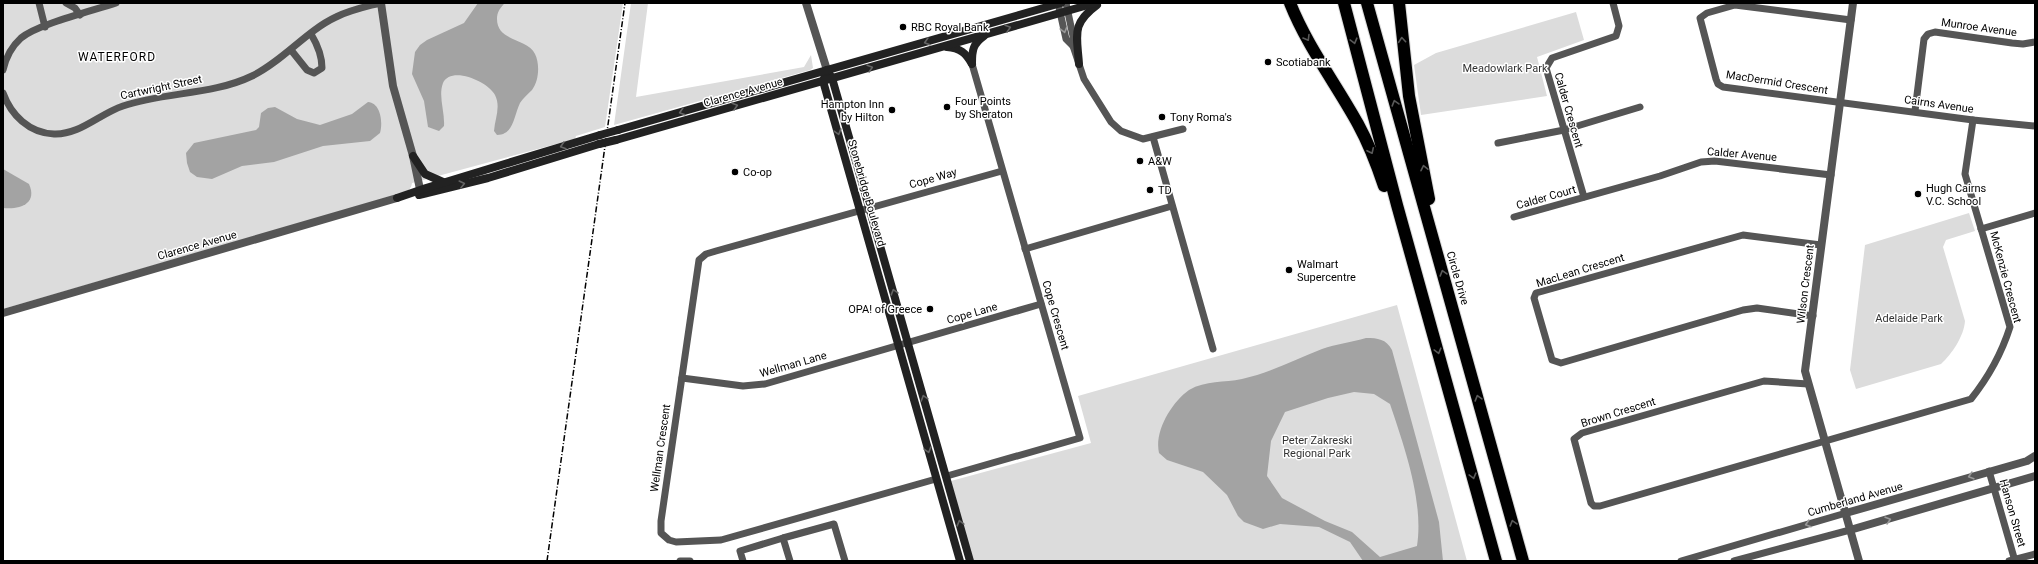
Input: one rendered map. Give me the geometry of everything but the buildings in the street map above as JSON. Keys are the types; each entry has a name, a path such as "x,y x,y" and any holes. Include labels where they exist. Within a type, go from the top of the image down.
{"highway":[{"path":"1290,3 1302,30 1359,125 1376,162 1428,313"},
{"path":"1344,3 1397,205 1496,561"},
{"name":"Circle Drive","path":"1367,3 1523,561"},
{"path":"1399,3 1409,96 1426,176 1432,234"}],"main road":[{"name":"Clarence Avenue","path":"424,191 444,182 600,135 827,70 1062,6 1095,3"},
{"path":"1079,64 1077,29 1086,13 1100,3"},
{"name":"Clarence Avenue","path":"396,198 488,178 599,144 988,33 1062,6"},
{"path":"972,64 972,49 974,45 988,33"},
{"path":"940,47 956,48 962,51 967,55 972,64"},
{"path":"823,81 827,70"},
{"name":"Stonebridge Boulevard","path":"827,70 832,78 899,346 960,561"},
{"name":"Stonebridge Boulevard","path":"823,81 908,343 970,561"},
{"path":"413,153 425,174 444,182"}],"street":[{"path":"39,3 45,27"},
{"path":"66,3 75,8 80,15"},
{"path":"3,70 6,57 17,42 29,33 116,3"},
{"name":"Cartwright Street","path":"3,93 13,112 25,124 40,132 61,134 78,129 124,106 243,80 262,71 336,17 380,3 393,86 424,191"},
{"path":"806,3 827,70"},
{"name":"Calder Crescent","path":"1584,197 1546,68 1552,58 1616,36 1619,26 1613,3"},
{"name":"Wilson Crescent","path":"1853,3 1805,371 1859,561"},
{"name":"MacDermid Crescent","path":"1840,102 1739,89 1718,84 1700,18 1707,13 1735,5 1851,20"},
{"path":"1062,6 1066,38 1072,46 1092,93 1111,122 1121,131 1136,138 1142,139 1183,129"},
{"name":"Munroe Avenue","path":"1915,112 1924,39 1928,34 1934,32 2023,44 2035,42"},
{"path":"290,50 307,70 314,73 318,72 322,68 322,63 319,50 311,34"},
{"name":"Cope Crescent","path":"947,476 1080,438 972,64"},
{"name":"Cairns Avenue","path":"1840,102 1973,120 2035,126"},
{"path":"1498,143 1564,130 1640,107"},
{"name":"McKenzie Crescent","path":"1825,442 1971,399 2007,338 2010,327 1966,174 1973,120"},
{"path":"1153,137 1213,349"},
{"name":"Calder Avenue","path":"1584,197 1660,176 1700,162 1715,161 1831,175"},
{"name":"Cope Way","path":"865,209 1002,171"},
{"name":"Calder Court","path":"1514,217 1584,197"},
{"name":"Clarence Avenue","path":"3,313 396,198"},
{"path":"1025,249 1172,206"},
{"name":"Wellman Crescent","path":"865,209 706,254 702,257 698,264 661,521 661,533 669,540 684,542 721,540 936,479"},
{"path":"1982,229 2035,213"},
{"name":"MacLean Crescent","path":"1812,316 1757,308 1743,310 1560,363 1552,360 1534,298 1536,293 1743,236 1821,246"},
{"name":"Cope Lane","path":"908,343 1041,304"},
{"name":"Wellman Lane","path":"682,378 741,386 758,385 908,343"},
{"name":"Brown Crescent","path":"1808,384 1764,381 1582,433 1574,439 1575,449 1594,506 1825,442"},
{"name":"Cumberland Avenue","path":"1681,561 2027,461 2035,456"},
{"name":"Hanson Street","path":"1989,471 2013,560"},
{"path":"1734,561 1850,530 2035,476"},
{"path":"742,561 740,551 834,524 845,561"},
{"path":"783,538 790,561"},
{"path":"2013,560 2035,554"},
{"path":"680,561 690,561"}],"green space":[{"path":"3,3 623,3 605,127 576,136 575,139 412,183 406,192 401,194 3,309"},
{"path":"631,3 648,3 636,97 804,67 811,55 813,68 614,125"},
{"name":"Meadowlark Park","path":"1576,12 1584,40 1537,57 1547,96 1421,115 1414,65 1436,53"},
{"name":"Adelaide Park","path":"1969,213 1975,231 1946,240 1943,247 1965,321 1957,344 1941,364 1856,389 1850,370 1865,245"},
{"name":"Peter Zakreski Regional Park","path":"1397,305 1467,561 973,561 951,481 1091,443 1078,396"}],"shaded area":[{"path":"478,3 505,3 500,8 498,14 498,26 507,36 526,45 535,54 538,63 536,82 532,90 520,103 513,124 507,132 497,135 494,131 498,104 495,95 491,90 470,77 454,75 447,78 443,83 441,93 444,126 439,131 428,127 424,101 412,74 415,52 420,45 427,40 464,23"},
{"path":"368,102 376,106 381,119 380,133 370,141 323,146 274,162 242,166 212,179 197,177 190,172 186,153 194,143 256,130 259,127 261,113 268,108 275,107 297,119 320,125 352,114"},
{"path":"3,169 29,184 31,196 29,201 21,207 3,208"},
{"path":"1366,338 1384,341 1392,350 1439,522 1443,561 1363,561 1350,542 1319,527 1280,524 1263,529 1244,522 1238,516 1227,495 1203,472 1167,460 1159,453 1159,436 1166,418 1176,402 1189,390 1208,383 1235,380 1273,370 1322,349","holes":["1354,392 1374,394 1390,404 1407,456 1418,511 1417,546 1380,557 1352,532 1325,521 1282,498 1267,476 1271,441 1285,412 1328,398"]}],"railway":[{"path":"547,561 625,3"}],"place":[{"name":"RBC Royal Bank","path":"903,27"},
{"name":"Scotiabank","path":"1268,62"},
{"name":"Four Points by Sheraton","path":"947,107"},
{"name":"Hampton Inn by Hilton","path":"892,110"},
{"name":"Tony Roma's","path":"1162,117"},
{"name":"A&W","path":"1140,161"},
{"name":"Co-op","path":"735,172"},
{"name":"TD","path":"1150,190"},
{"name":"Hugh Cairns V.C. School","path":"1918,194"},
{"name":"Walmart Supercentre","path":"1289,270"},
{"name":"OPA! of Greece","path":"930,309"}],"district":[{"name":"WATERFORD","path":"117,57"}]}
